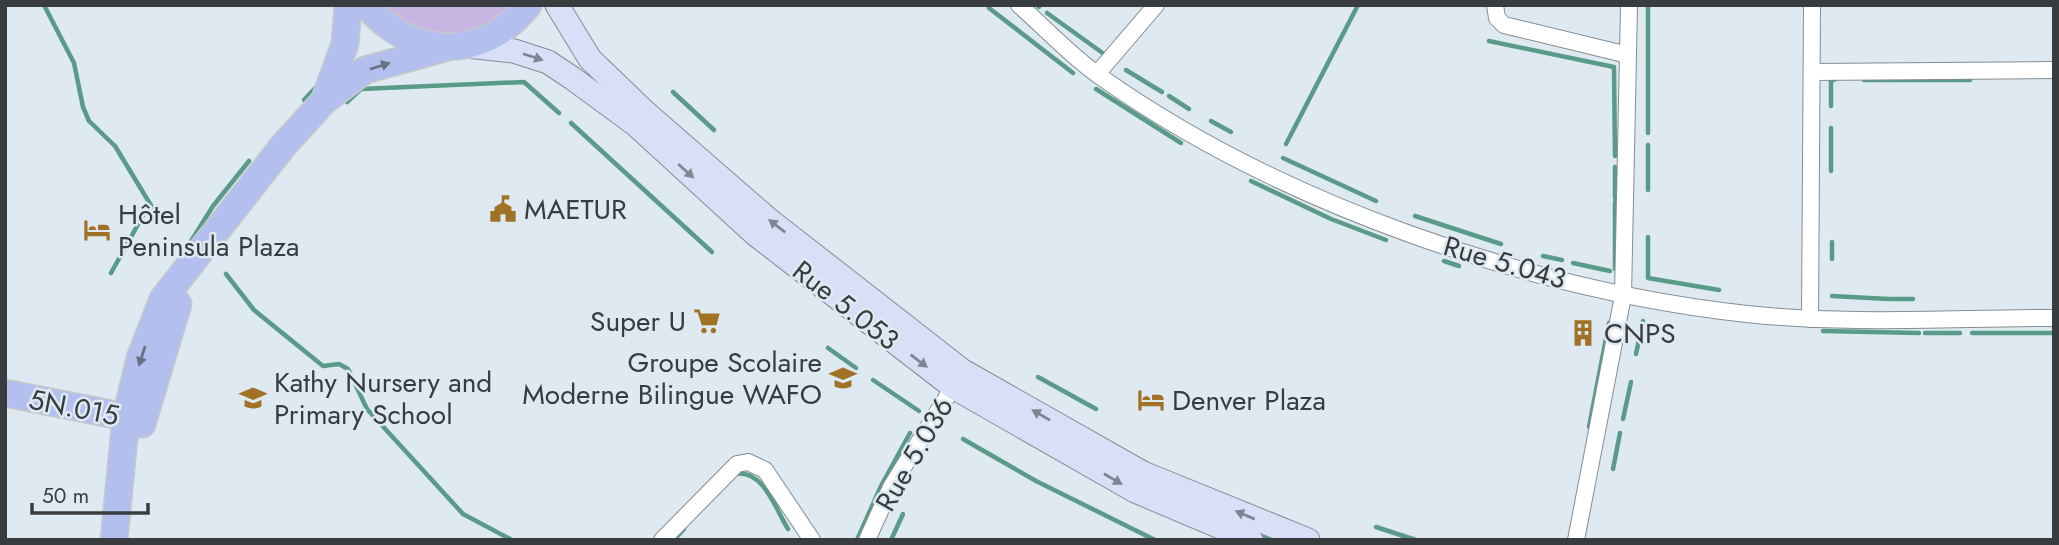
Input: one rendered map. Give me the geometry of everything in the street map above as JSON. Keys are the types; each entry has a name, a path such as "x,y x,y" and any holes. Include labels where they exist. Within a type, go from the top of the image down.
{"main road":[{"path":"324,101 345,44 348,5"},
{"path":"366,5 382,24 411,41 456,47"},
{"path":"114,540 134,418 178,305 184,275 282,146 324,101 365,71 493,37 516,20 528,5"},
{"name":"Rue 5.053","path":"557,5 590,59 645,112 958,379 1143,473 1308,540"},
{"name":"Rue 5.053","path":"456,47 514,51 548,62 636,125 755,234 958,379 1135,491 1218,534 1251,540"},
{"name":"5N.015","path":"5,393 134,418"},
{"path":"132,540 134,418"}],"street":[{"name":"Rue 5.043","path":"1019,5 1097,74 1181,128 1318,198 1381,224 1462,251 1623,296 1748,314 1810,319 2054,318"},
{"path":"1097,74 1156,5"},
{"path":"1495,5 1497,18 1504,25 1628,55"},
{"path":"1576,540 1623,296 1629,5"},
{"path":"1810,319 1812,5"},
{"path":"1811,72 2054,69"},
{"name":"Rue 5.036","path":"867,540 891,487 958,379"},
{"path":"662,540 737,464 748,462 758,464 765,470 812,540"}],"shaded area":[{"path":"383,5 512,5 498,18 482,27 447,33 413,26"}],"waterway":[{"path":"44,5 74,63 83,107 89,121 115,146 158,217"},
{"path":"1286,144 1358,5"},
{"path":"1648,5 1648,133"},
{"path":"989,8 1073,73"},
{"path":"1047,13 1104,54"},
{"path":"1489,41 1614,67 1615,156"},
{"path":"1126,70 1162,92"},
{"path":"1831,106 1831,81 1836,79"},
{"path":"1864,80 1970,80"},
{"path":"347,102 361,89 524,82 559,113"},
{"path":"304,100 319,84"},
{"path":"1096,89 1181,143"},
{"path":"673,92 714,130"},
{"path":"1169,96 1189,109"},
{"path":"1211,121 1231,132"},
{"path":"571,123 712,252"},
{"path":"1831,128 1831,171"},
{"path":"1648,145 1648,190"},
{"path":"1283,158 1376,201"},
{"path":"183,254 213,206 249,161"},
{"path":"1615,167 1615,198"},
{"path":"1251,181 1331,219 1386,240"},
{"path":"1615,202 1615,269"},
{"path":"111,273 146,210"},
{"path":"1415,216 1501,244"},
{"path":"1648,237 1648,278 1719,290"},
{"path":"1832,242 1832,259"},
{"path":"1543,256 1562,260"},
{"path":"1444,261 1459,266"},
{"path":"1573,263 1610,271"},
{"path":"226,274 254,310 323,366 339,364 348,369 367,409 463,514 512,540"},
{"path":"1832,296 1889,299"},
{"path":"1891,299 1913,299"},
{"path":"1636,354 1643,321"},
{"path":"1589,427 1609,323"},
{"path":"1823,331 1919,333"},
{"path":"1925,333 1960,333"},
{"path":"1972,333 2054,333"},
{"path":"828,348 856,368"},
{"path":"1038,377 1096,409"},
{"path":"873,380 919,411"},
{"path":"1623,419 1631,382"},
{"path":"857,540 881,486 910,433"},
{"path":"1613,469 1620,433"},
{"path":"963,439 1036,481 1155,540"},
{"path":"735,474 753,477 761,484 788,529"},
{"path":"891,540 903,514"},
{"path":"1376,527 1416,540"},
{"path":"674,540 684,529"},
{"path":"1256,532 1275,540"}],"place":[{"name":"MAETUR","path":"503,209"},
{"name":"Hôtel Peninsula Plaza","path":"97,230"},
{"name":"Super U","path":"707,321"},
{"name":"CNPS","path":"1583,333"},
{"name":"Groupe Scolaire Moderne Bilingue WAFO","path":"843,378"},
{"name":"Kathy Nursery and Primary School","path":"253,398"},
{"name":"Denver Plaza","path":"1151,400"}]}
